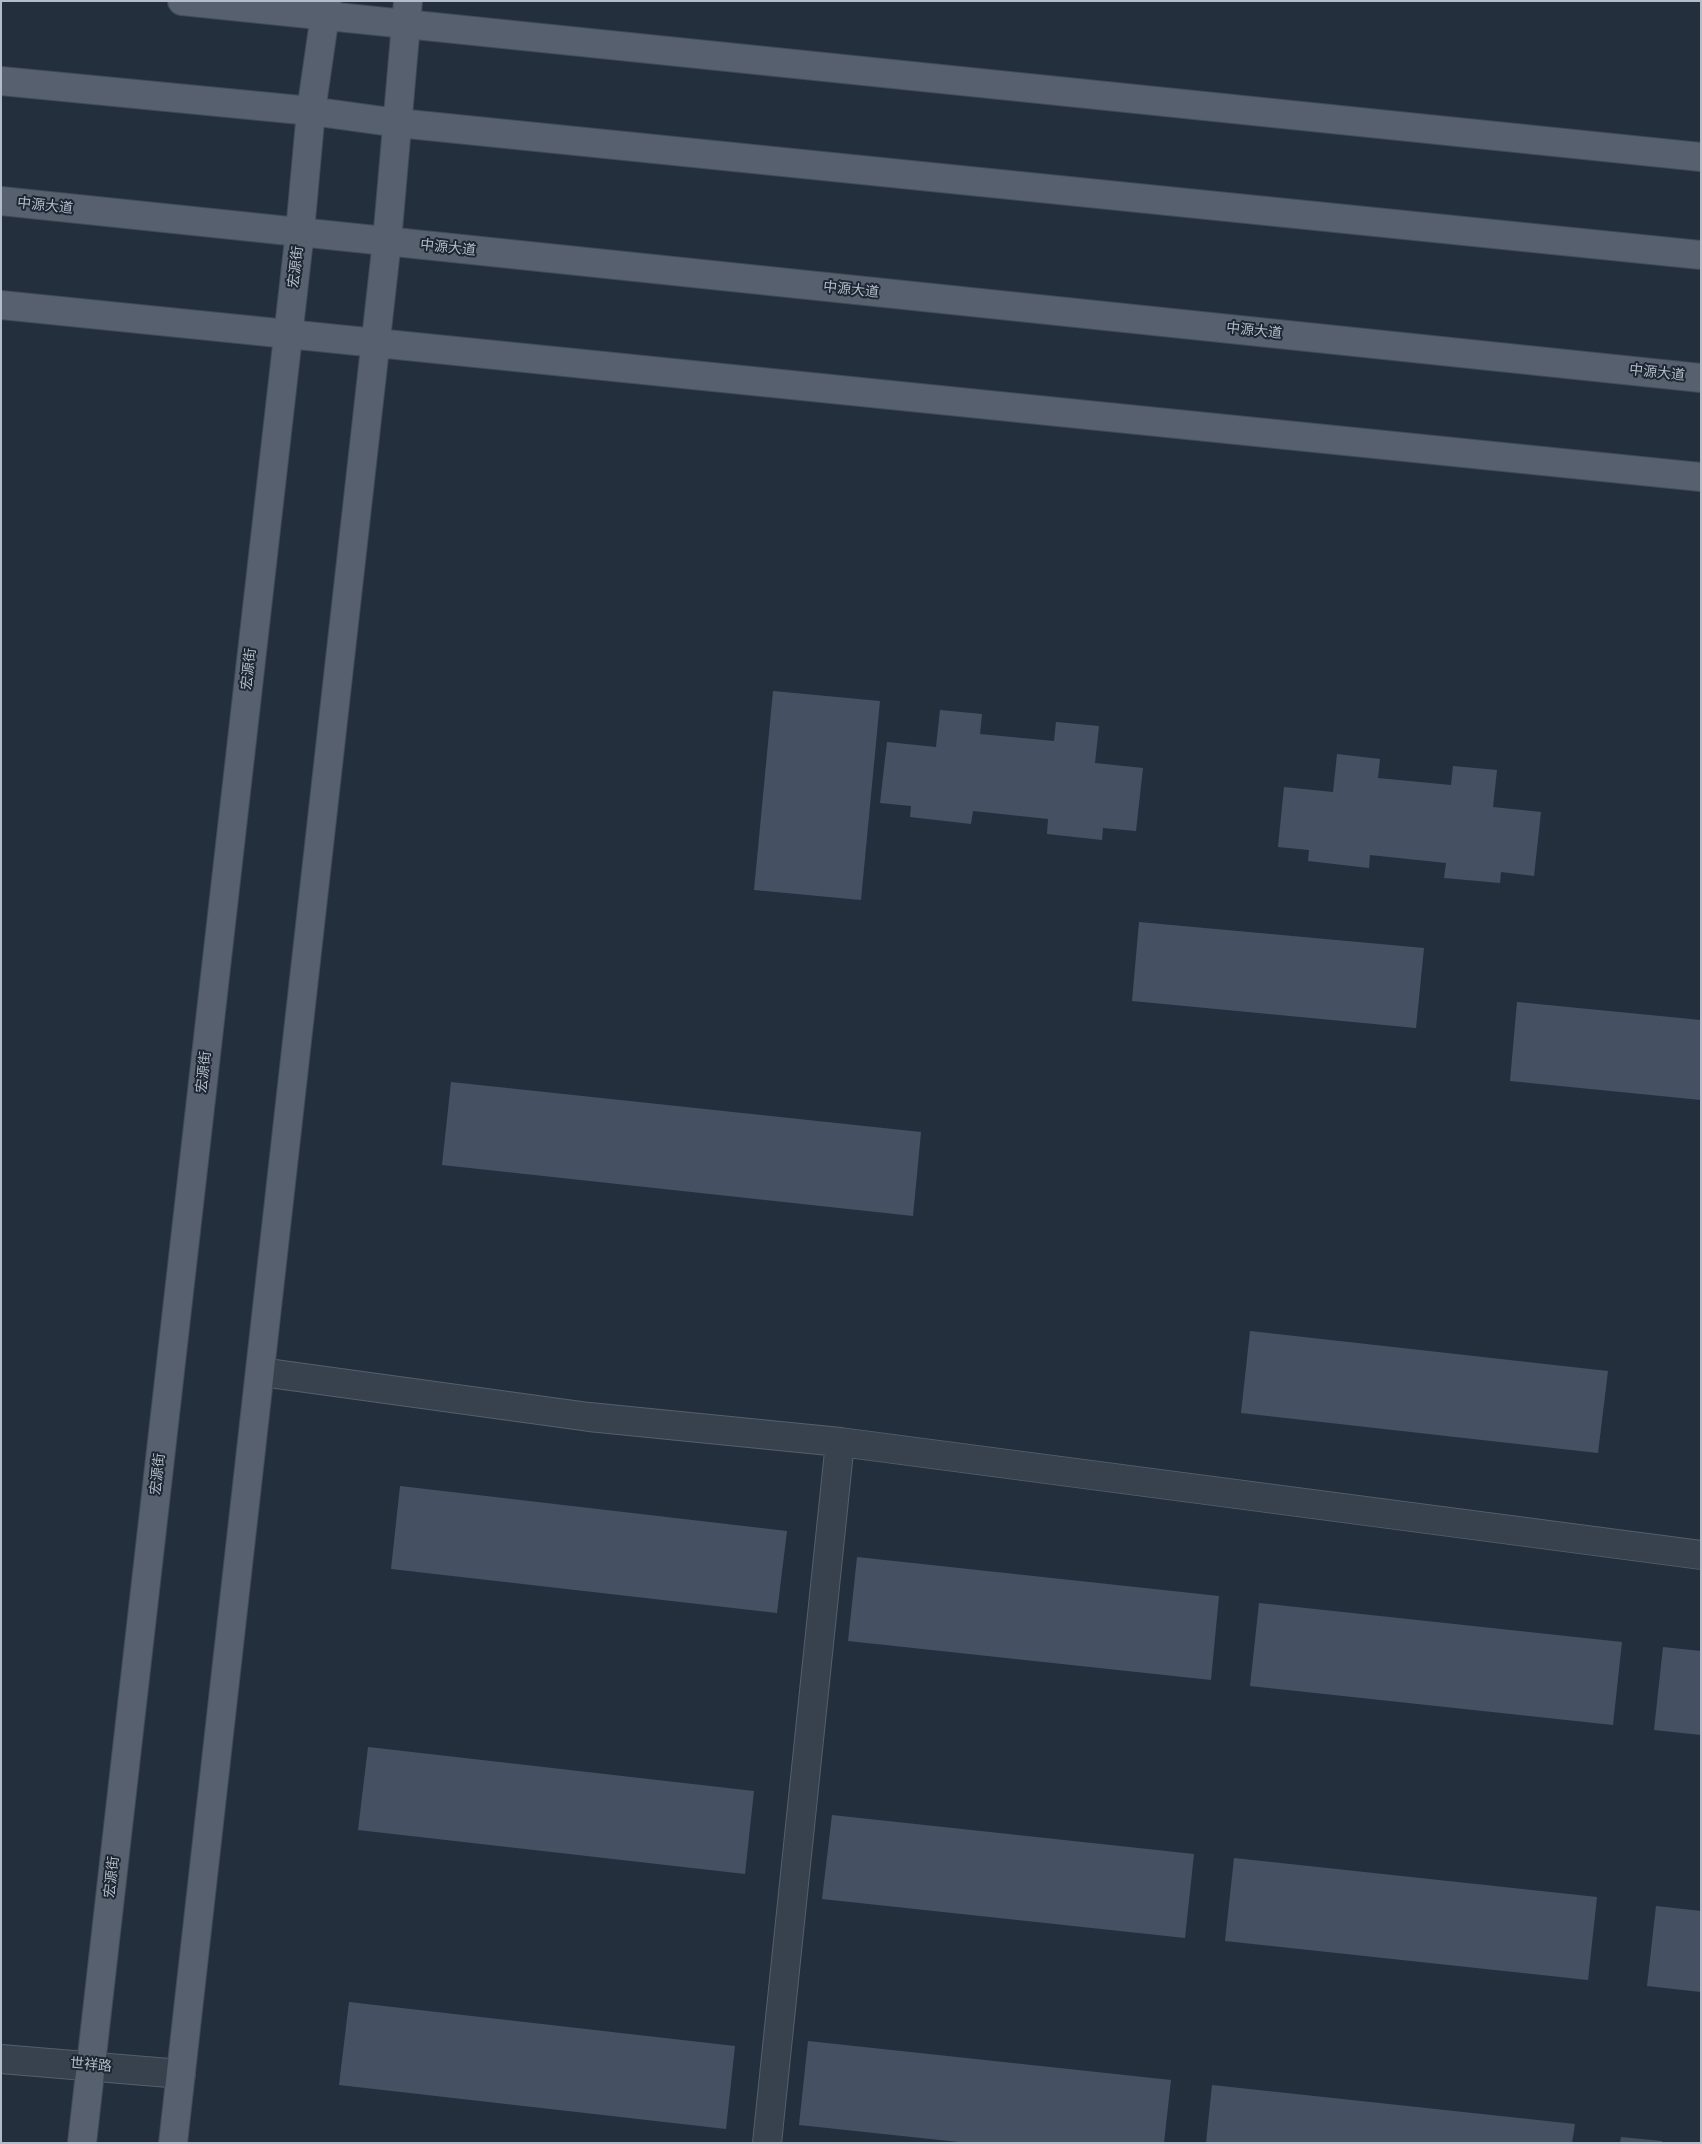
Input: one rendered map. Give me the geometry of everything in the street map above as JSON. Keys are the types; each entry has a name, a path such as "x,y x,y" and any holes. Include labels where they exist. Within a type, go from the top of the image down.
{"main road":[{"path":"182,1 407,12 1701,157"},
{"name":"宏源街","path":"82,2143 300,231 311,111 326,8"},
{"path":"173,2143 387,242 407,12"},
{"path":"1,81 311,111 398,123 1701,255"},
{"name":"中源大道","path":"1,201 1701,378"},
{"path":"1,305 1701,477"}],"street":[{"path":"261,1372 589,1417 840,1442 1701,1555"},
{"path":"766,2143 840,1442"},
{"name":"世祥路","path":"1,2059 181,2074"}],"building":[{"path":"773,691 880,701 861,900 754,890"},
{"path":"940,710 982,714 980,734 1054,741 1056,722 1099,726 1095,763 1143,768 1136,831 1103,828 1102,840 1047,834 1048,819 973,811 971,824 910,817 911,806 880,803 887,742 936,747"},
{"path":"1337,754 1380,759 1378,778 1451,785 1453,766 1497,770 1493,807 1541,812 1534,876 1501,872 1500,883 1444,878 1446,863 1370,855 1369,868 1308,861 1309,850 1278,847 1284,787 1333,792"},
{"path":"1139,922 1424,948 1416,1028 1132,1001"},
{"path":"1517,1002 1701,1020 1701,1100 1510,1081"},
{"path":"451,1082 921,1132 913,1216 442,1165"},
{"path":"1250,1331 1608,1371 1598,1453 1241,1413"},
{"path":"400,1486 787,1531 777,1613 391,1569"},
{"path":"857,1557 1219,1596 1211,1680 848,1641"},
{"path":"1259,1603 1622,1642 1613,1725 1250,1686"},
{"path":"1663,1647 1701,1651 1701,1735 1654,1730"},
{"path":"368,1747 754,1791 745,1874 358,1830"},
{"path":"832,1815 1194,1854 1185,1938 822,1899"},
{"path":"1234,1858 1597,1897 1588,1980 1225,1941"},
{"path":"1656,1906 1701,1911 1701,1992 1647,1986"},
{"path":"349,2002 735,2046 726,2129 339,2085"},
{"path":"808,2041 1171,2080 1164,2143 968,2143 799,2125"},
{"path":"1212,2085 1575,2124 1572,2143 1206,2143"},
{"path":"1621,2137 1662,2141 1662,2143 1620,2143"}]}
